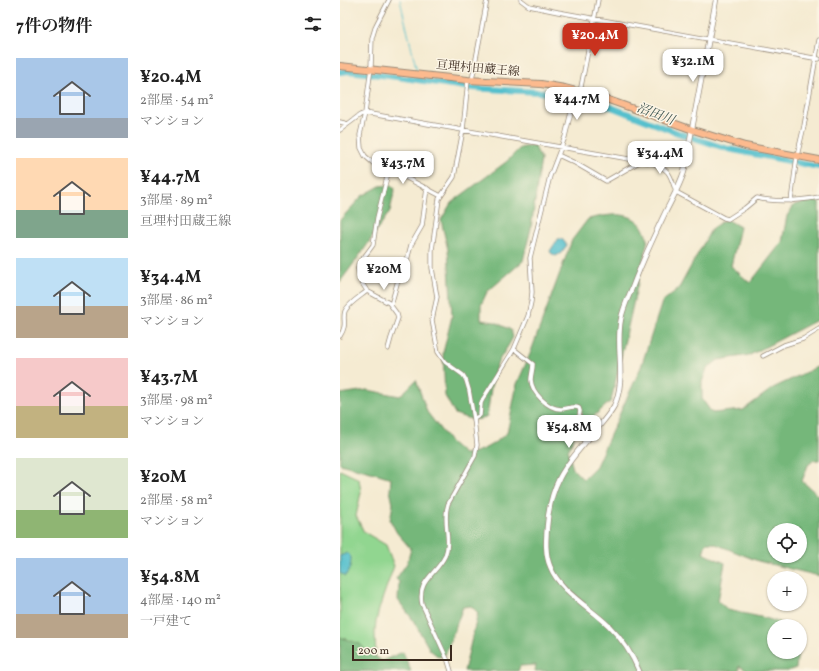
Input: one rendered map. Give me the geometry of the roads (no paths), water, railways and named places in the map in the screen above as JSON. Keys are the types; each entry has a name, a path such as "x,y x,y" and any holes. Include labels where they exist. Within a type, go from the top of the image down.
{"main road":[{"name":"亘理村田蔵王線","path":"340,66 371,68 470,80 541,84 578,91 628,106 693,130 745,146 819,160"}],"street":[{"path":"389,0 376,25 372,38 371,68 360,135 361,148 365,156 375,165 384,170 399,174 440,196"},
{"path":"451,671 448,661 422,604 421,591 426,580 445,556 447,544 445,518 448,503 475,456 477,445 474,419 466,380 440,357 435,341 432,320 437,296 432,268 432,258 437,208 440,196 454,177 463,130 470,80 487,0"},
{"path":"521,0 529,6 817,59"},
{"path":"474,419 480,415 482,399 514,349 528,316 532,292 530,258 550,176 561,147 578,91 598,0"},
{"path":"639,671 628,649 618,636 608,625 565,588 556,578 550,567 547,558 546,542 549,506 555,487 562,474 584,443 605,419 614,406 618,394 620,381 619,336 621,319 642,264 684,172 710,40 716,0"},
{"path":"790,201 797,156 817,59 819,40"},
{"path":"340,130 364,113 652,163 669,173 676,192 728,219 746,208 756,198 770,201 790,201 819,197"},
{"path":"340,122 348,124"},
{"path":"558,155 606,181 641,161"},
{"path":"384,170 387,177 378,214 373,245 359,264 358,269 362,283 367,291 392,305 398,318 388,349"},
{"path":"392,305 398,280 405,268 411,245 422,226 427,188"},
{"path":"340,336 344,330 344,315 346,310 367,291"},
{"path":"764,356 784,345 803,339 819,329"},
{"path":"514,349 533,364 531,379 532,385 540,398 555,408 579,408 578,424 579,429 584,436 584,443"}],"water":[{"path":"558,239 562,239 567,245 561,253 556,256 550,251"},
{"path":"347,553 351,557 351,562 345,576 340,573 340,556"}],"waterway":[{"path":"400,0 417,71"},
{"name":"沼田川","path":"340,72 349,71 472,88 540,92 579,99 611,107 678,133 728,149 819,167"},
{"name":"沼田川","path":"418,76 419,80"}]}
